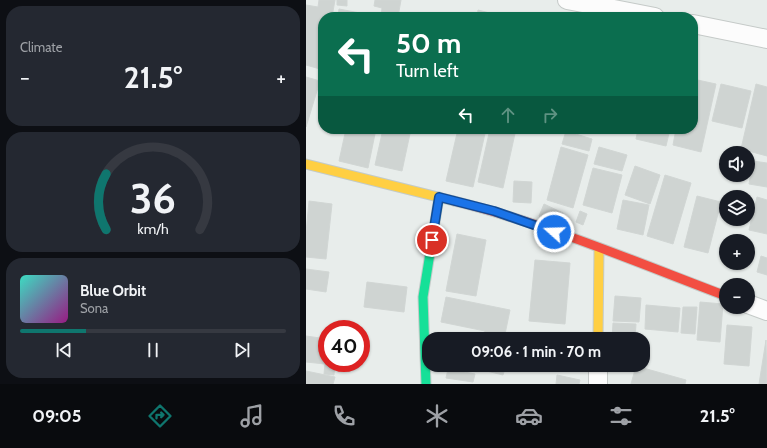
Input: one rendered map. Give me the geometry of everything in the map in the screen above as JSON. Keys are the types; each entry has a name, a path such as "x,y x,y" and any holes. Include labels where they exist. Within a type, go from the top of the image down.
{"street":[{"path":"567,0 628,12"},
{"path":"698,25 767,39"},
{"path":"306,164 494,211 599,248 719,293"},
{"path":"426,384 423,297 439,197"},
{"path":"598,332 599,248"},
{"path":"755,307 767,311"},
{"path":"598,372 598,384"}],"building":[{"path":"319,0 335,0 333,12 318,12 318,68 306,65 306,5 318,7"},
{"path":"337,0 347,0 347,6 337,5"},
{"path":"375,0 401,0 399,12 382,12 382,8 374,6"},
{"path":"339,9 355,12 339,12"},
{"path":"306,77 318,80 318,88 306,127"},
{"path":"698,80 716,84 701,152 673,145 675,134 698,134"},
{"path":"721,84 751,91 742,128 712,121"},
{"path":"756,84 767,87 767,156 755,153 755,146 742,146"},
{"path":"345,134 375,134 368,168 339,161"},
{"path":"382,134 410,134 402,171 375,165"},
{"path":"457,134 485,134 473,187 446,181"},
{"path":"489,134 515,134 503,188 478,182"},
{"path":"565,134 576,134 592,139 589,151 562,144"},
{"path":"637,134 669,134 666,146 636,139"},
{"path":"561,147 588,155 573,208 547,200"},
{"path":"599,147 627,155 622,171 594,164"},
{"path":"755,161 767,163 767,187 749,184 749,182 755,182"},
{"path":"635,166 660,175 650,204 625,195"},
{"path":"593,168 622,175 612,213 583,205"},
{"path":"665,175 691,183 673,244 647,236"},
{"path":"514,181 532,182 531,203 513,202"},
{"path":"697,196 719,202 719,210 708,253 684,247"},
{"path":"757,197 767,200 767,234 749,230 750,226 755,226 755,205"},
{"path":"623,200 649,205 643,235 617,229"},
{"path":"309,201 332,204 326,259 306,257 306,233"},
{"path":"544,204 563,213 558,225 539,216"},
{"path":"580,211 587,214 583,225 576,222"},
{"path":"457,234 486,240 476,296 446,291"},
{"path":"761,256 767,258 767,275 757,272"},
{"path":"535,260 570,263 565,324 529,321"},
{"path":"306,269 329,272 326,292 306,289"},
{"path":"367,282 407,287 404,312 364,307"},
{"path":"615,296 641,298 639,322 613,321"},
{"path":"446,297 510,310 505,332 485,332 441,322"},
{"path":"700,302 719,304 719,314 722,314 720,342 697,340"},
{"path":"646,305 680,308 678,332 645,329"},
{"path":"683,307 697,307 695,334 681,333"},
{"path":"613,323 636,324 635,332 612,332"},
{"path":"727,325 752,327 749,366 724,364"},
{"path":"306,336 318,338 318,363 306,362"},
{"path":"766,340 767,384 759,384"},
{"path":"650,370 686,380 685,384 631,384 634,372 650,372"},
{"path":"306,371 335,377 333,384 306,384"},
{"path":"324,372 334,372 334,375 324,374"},
{"path":"447,372 464,372 475,374 473,382 446,378"},
{"path":"491,372 504,372 503,375"},
{"path":"557,375 580,380 579,384 556,384"}],"traffic: fast":[{"path":"426,384 423,297 439,197"}],"traffic: slow":[{"path":"306,164 454,201"},
{"path":"598,332 599,248"}],"traffic: jam":[{"path":"454,201 489,210 557,232 719,293"}],"route":[{"path":"432,240 439,197 494,211 554,232"}]}
